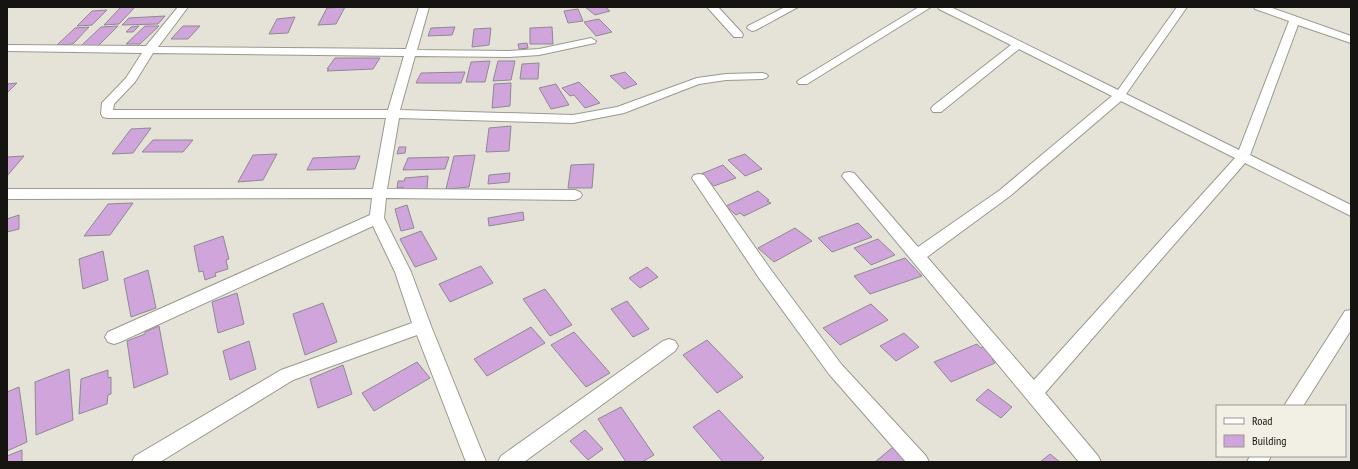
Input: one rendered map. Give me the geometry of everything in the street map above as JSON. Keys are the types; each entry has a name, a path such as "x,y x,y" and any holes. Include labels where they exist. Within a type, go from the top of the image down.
{"street":[{"path":"183,7 150,49 131,80 108,103 107,114 393,114 573,119 620,110 697,81 726,77 762,76"},
{"path":"424,7 393,114 376,218 403,272 422,326 476,462"},
{"path":"712,7 738,35"},
{"path":"752,28 793,7"},
{"path":"803,82 926,7"},
{"path":"943,7 1351,211"},
{"path":"917,256 1005,193 1119,96 1182,7"},
{"path":"1260,7 1351,40"},
{"path":"1034,393 1243,157 1296,20"},
{"path":"7,48 509,54 540,52 591,41"},
{"path":"937,109 1018,44"},
{"path":"849,176 1034,393 1090,462"},
{"path":"699,178 765,274 835,369 919,462"},
{"path":"7,194 379,193 575,195"},
{"path":"114,337 376,218"},
{"path":"1294,405 1351,316"},
{"path":"142,462 287,375 422,326"},
{"path":"508,462 669,346"}],"building":[{"path":"121,7 135,7 119,24 104,25"},
{"path":"345,7 336,24 318,25 327,8"},
{"path":"585,7 605,7 610,11 595,15"},
{"path":"578,9 583,21 568,23 564,11"},
{"path":"107,10 92,25 77,26 92,11"},
{"path":"165,16 158,24 122,25 129,18"},
{"path":"295,17 288,33 269,34 277,19"},
{"path":"599,19 612,32 596,36 584,22"},
{"path":"118,26 98,46 81,46 101,27"},
{"path":"139,26 133,32 126,32 131,27"},
{"path":"145,26 159,26 140,44 126,44"},
{"path":"183,26 200,26 188,39 171,39"},
{"path":"89,27 73,44 57,45 75,28"},
{"path":"455,27 452,35 428,36 431,28"},
{"path":"552,27 553,44 530,44 530,28"},
{"path":"491,28 489,45 472,47 474,29"},
{"path":"527,43 528,48 519,49 518,44"},
{"path":"335,58 380,58 373,69 327,71"},
{"path":"490,61 485,82 466,82 471,62"},
{"path":"498,61 515,61 511,80 493,81"},
{"path":"539,63 538,79 520,79 522,64"},
{"path":"465,72 461,83 416,83 421,73"},
{"path":"625,72 637,84 624,89 610,76"},
{"path":"579,82 600,103 585,108 574,95 570,96 562,88"},
{"path":"17,83 7,93 7,84"},
{"path":"511,83 510,106 492,108 494,84"},
{"path":"556,84 569,105 551,109 539,88"},
{"path":"511,126 509,151 486,152 489,128"},
{"path":"151,128 133,153 112,154 131,129"},
{"path":"153,140 193,140 183,152 142,152"},
{"path":"399,147 406,147 405,153 397,154"},
{"path":"277,154 263,180 238,182 253,155"},
{"path":"745,154 762,169 745,176 728,160"},
{"path":"475,155 469,187 446,189 454,156"},
{"path":"24,156 7,176 7,157"},
{"path":"360,156 355,169 307,170 313,158"},
{"path":"449,157 445,169 403,170 408,158"},
{"path":"594,164 592,188 568,188 571,165"},
{"path":"723,165 736,178 714,186 701,174"},
{"path":"510,173 509,182 488,184 489,175"},
{"path":"428,176 427,189 402,191 403,187 397,188 398,181 404,181 405,178"},
{"path":"758,191 769,200 767,201 771,203 744,216 740,213 736,215 726,206"},
{"path":"133,203 110,235 84,236 108,204"},
{"path":"407,205 414,228 401,231 395,209"},
{"path":"523,212 524,220 489,226 488,218"},
{"path":"19,215 19,229 7,232 7,219"},
{"path":"858,223 872,237 832,252 818,238"},
{"path":"795,228 812,241 774,262 758,248"},
{"path":"421,231 437,259 415,267 400,239"},
{"path":"223,236 229,259 226,260 228,269 215,273 216,276 205,280 203,271 199,272 194,246"},
{"path":"878,239 895,255 871,265 854,248"},
{"path":"103,251 108,280 83,289 79,259"},
{"path":"905,258 922,276 870,294 854,276"},
{"path":"481,266 493,283 450,302 439,284"},
{"path":"647,267 658,277 640,288 629,278"},
{"path":"148,270 156,308 131,317 124,279"},
{"path":"545,289 572,325 550,336 523,299"},
{"path":"237,293 244,324 218,333 212,302"},
{"path":"627,301 649,329 633,337 611,309"},
{"path":"323,303 337,342 305,355 293,314"},
{"path":"871,304 888,320 840,345 823,328"},
{"path":"159,326 168,374 134,388 127,341 145,334 145,332"},
{"path":"531,327 545,343 487,376 474,359"},
{"path":"574,332 610,373 586,387 551,345"},
{"path":"904,333 919,347 896,361 880,346"},
{"path":"707,340 743,377 717,393 683,355"},
{"path":"249,341 256,369 230,380 223,351"},
{"path":"977,344 981,348 986,346 996,357 992,359 995,363 951,382 934,362"},
{"path":"417,362 430,378 374,411 362,393"},
{"path":"343,365 352,394 318,408 310,379"},
{"path":"69,369 73,420 36,435 35,382"},
{"path":"108,370 108,378 111,377 111,394 108,395 107,404 79,414 81,379"},
{"path":"19,387 27,442 7,451 7,392"},
{"path":"988,389 1012,407 1001,418 976,400"},
{"path":"621,407 654,455 642,462 626,462 598,419"},
{"path":"719,410 764,458 759,462 723,462 693,427"},
{"path":"585,430 603,449 588,460 570,441"},
{"path":"893,447 911,462 875,462"},
{"path":"22,450 22,462 7,462 7,456"},
{"path":"1050,454 1060,462 1040,462"}]}
